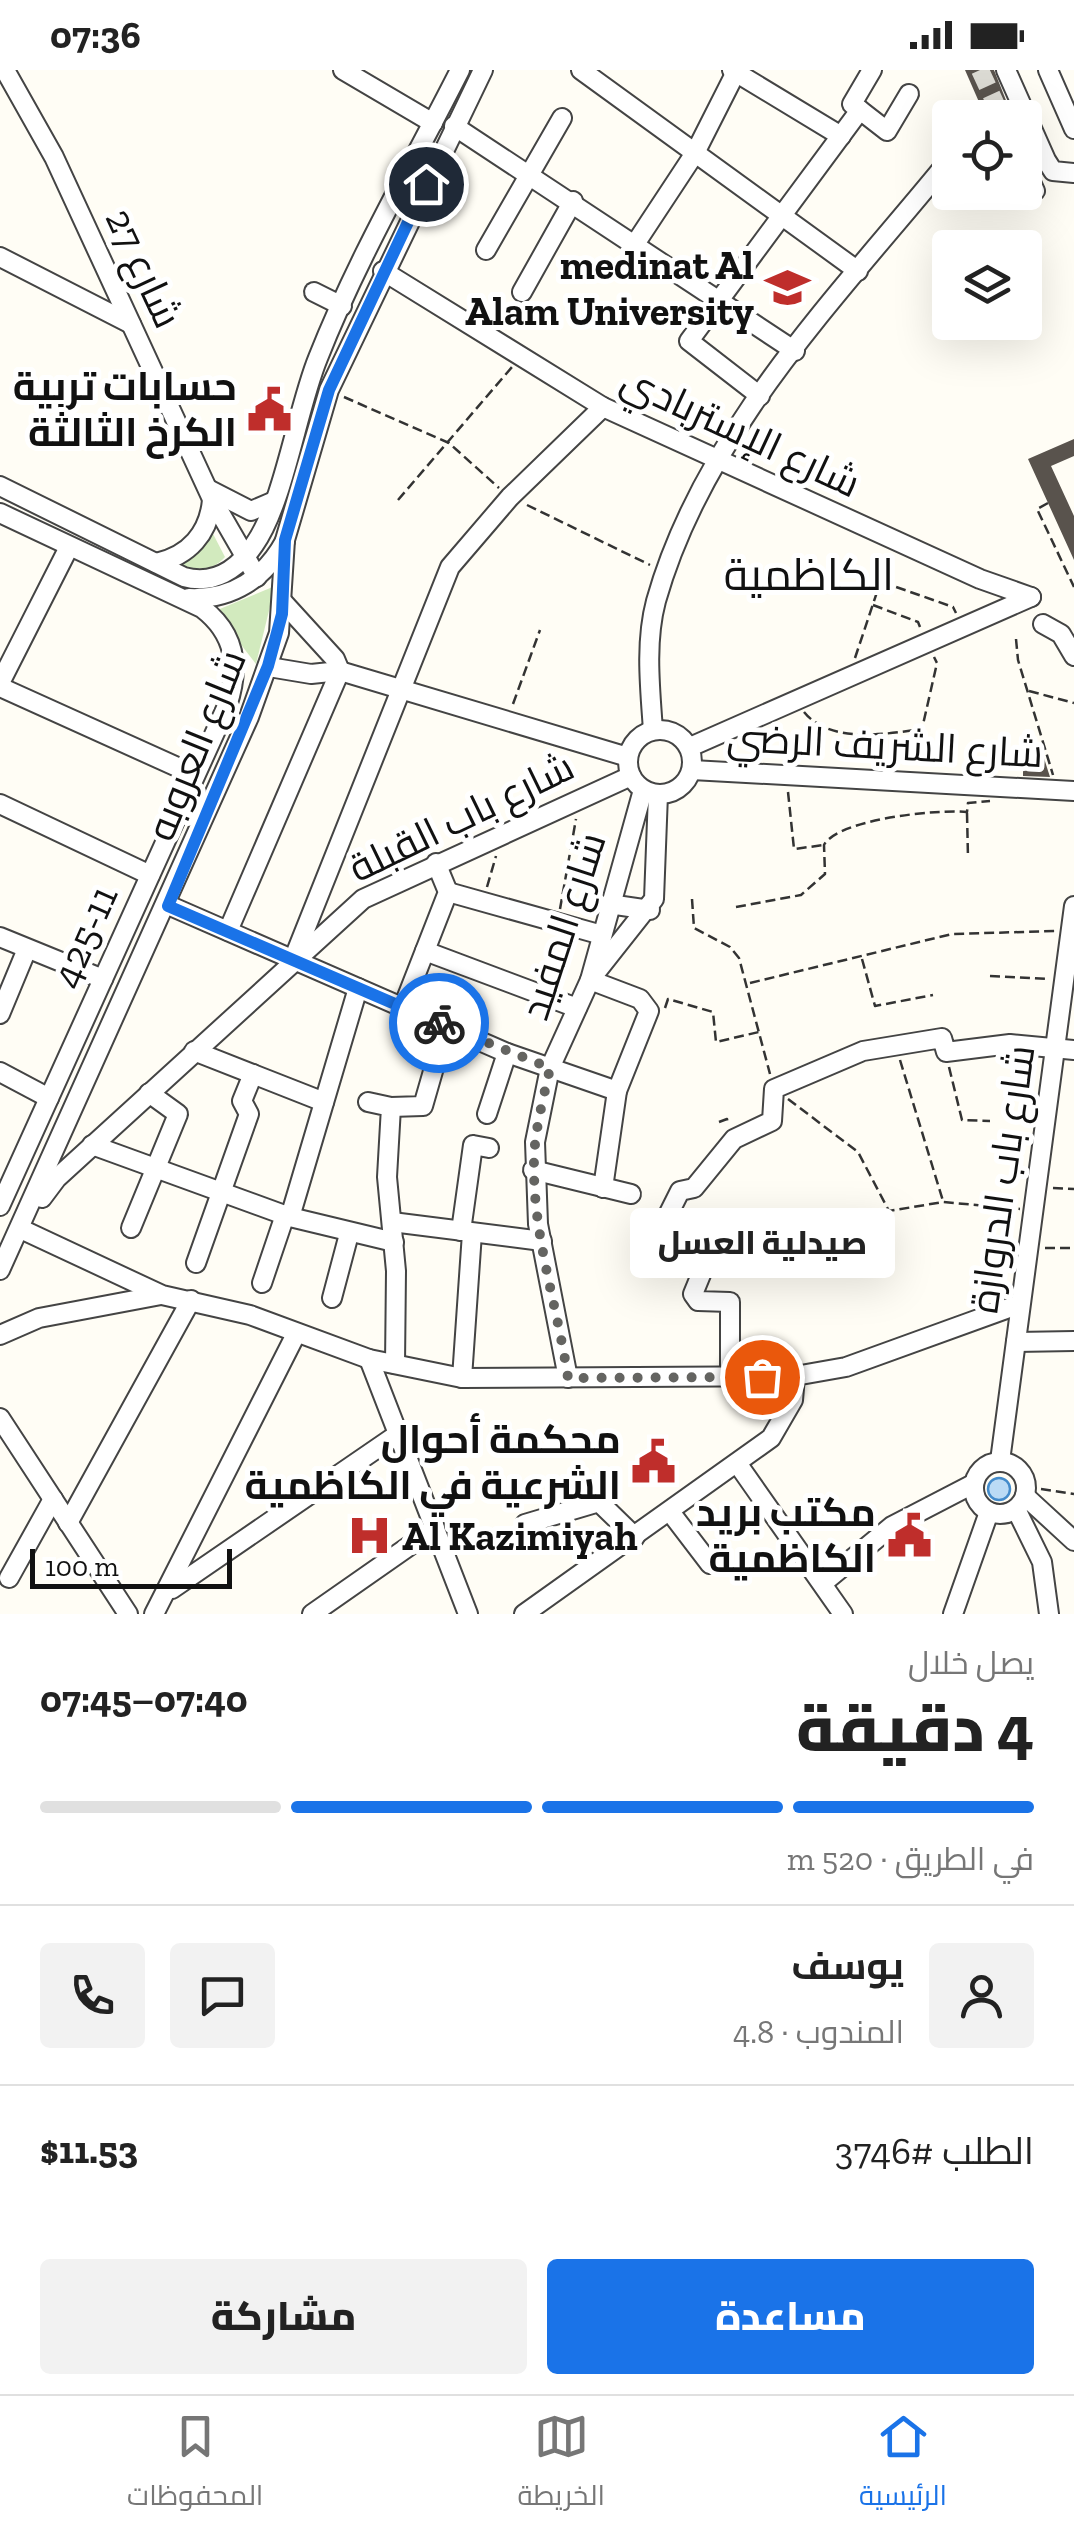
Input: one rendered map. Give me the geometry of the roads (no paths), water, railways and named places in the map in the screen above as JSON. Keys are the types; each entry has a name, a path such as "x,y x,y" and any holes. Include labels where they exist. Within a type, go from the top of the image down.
{"street":[{"name":"شارع 27","path":"4,70 54,156 210,493 257,577"},
{"path":"343,70 433,123"},
{"path":"0,486 196,580 219,577 243,558 257,542 270,509 318,358 460,70"},
{"name":"شارع العروبه","path":"0,1272 168,906 268,666 283,602 287,534 329,390 483,70"},
{"path":"581,70 858,271"},
{"path":"872,70 852,104 887,131 909,94"},
{"path":"1006,70 1046,160 1054,171 1074,172"},
{"path":"1048,70 1074,128"},
{"path":"635,244 695,153 735,71 841,136"},
{"path":"760,396 688,341 860,110"},
{"path":"486,250 562,118"},
{"path":"454,126 795,351"},
{"path":"653,730 649,671 656,604 720,462 760,396 932,181"},
{"path":"522,292 572,201"},
{"path":"0,256 131,324"},
{"name":"شارع الإستربادي","path":"383,271 603,407 894,541 1031,597 849,674 690,748"},
{"path":"314,292 342,306"},
{"path":"293,960 450,567 510,497 603,407"},
{"path":"156,564 177,557 193,545 209,519 210,493 243,509 270,509"},
{"path":"270,509 274,528 287,534"},
{"name":"425-11","path":"0,512 184,598 213,616 236,662 235,682 195,775 1,1201"},
{"path":"257,542 287,534"},
{"path":"184,598 215,597 257,577 287,534"},
{"path":"68,547 4,666 0,685 195,775"},
{"path":"228,931 340,671 335,659 283,602"},
{"path":"1043,624 1061,634 1074,656"},
{"path":"268,666 311,674 340,671 404,687 507,719 640,779 681,788 692,770 690,748 674,732 653,730 636,740 640,779 657,884 650,910 590,980 648,1006 648,1017 616,1091 603,1188"},
{"name":"شارع الشريف الرضي","path":"692,770 1066,790"},
{"name":"شارع باب القبلة","path":"0,1272 57,1178 363,899 571,803 640,779"},
{"name":"شارع المفيد","path":"568,1378 542,1242 534,1142 550,1068 590,980 634,822 640,779"},
{"path":"0,804 150,875"},
{"path":"403,1007 448,892 436,863"},
{"path":"448,892 558,926 602,935"},
{"path":"610,904 650,910"},
{"path":"168,906 508,1052 616,1091"},
{"name":"شارع باب الدروازة","path":"1000,1461 1036,1187 1064,1049 1064,981 1074,906"},
{"path":"0,938 103,978"},
{"path":"0,1014 27,948"},
{"path":"425,951 576,1008"},
{"path":"262,1283 287,1216 358,988"},
{"path":"368,1102 392,1107 423,1106 446,1026"},
{"path":"730,1377 730,1302 698,1301 693,1294 709,1256 658,1233 680,1191 694,1188 734,1139 772,1121 774,1089 862,1051 895,1044 942,1038 946,1052 993,1045 1064,1049"},
{"path":"194,1051 324,1102"},
{"path":"487,1114 508,1052"},
{"path":"0,1072 49,1098"},
{"path":"196,1263 250,1114 242,1101 253,1074"},
{"path":"130,1228 178,1114 150,1093"},
{"path":"392,1107 387,1156 394,1242 395,1364"},
{"path":"462,1378 472,1145 489,1148"},
{"path":"92,1146 287,1216 394,1242"},
{"path":"534,1170 630,1194"},
{"path":"392,1222 542,1242"},
{"path":"24,1230 162,1295 191,1300 368,1359 462,1378 794,1376 846,1367 1020,1304"},
{"path":"332,1298 349,1234"},
{"path":"0,1345 7,1332 39,1318 162,1295"},
{"path":"68,1523 191,1300"},
{"path":"154,1614 296,1334"},
{"path":"1016,1342 1074,1341"},
{"path":"368,1359 468,1614"},
{"path":"524,1614 771,1438 793,1400 794,1376"},
{"path":"0,1418 128,1614"},
{"path":"168,1592 398,1434"},
{"path":"824,1583 892,1526 973,1484 982,1468 1000,1461 1018,1468 1049,1614"},
{"path":"737,1463 824,1583 838,1612"},
{"path":"973,1484 978,1504 989,1512 1003,1514 1022,1497"},
{"path":"1022,1497 1074,1541"},
{"path":"9,1578 53,1499"},
{"path":"525,1524 600,1502 635,1537"},
{"path":"953,1614 989,1512"},
{"path":"670,1513 710,1564"},
{"path":"312,1614 434,1528"}],"water":[{"path":"999,1478 1007,1481 1007,1497 999,1500 991,1497 988,1489 991,1481"}],"tunnel":[{"path":"980,70 994,100"}],"place":[{"name":"medinat Al Alam University","path":"787,288"},
{"name":"حسابات تربية الكرخ الثالثة","path":"270,409"},
{"name":"صيدلية العسل","path":"762,1377"},
{"name":"محكمة أحوال الشرعية في الكاظمية","path":"654,1462"},
{"name":"مكتب بريد الكاظمية","path":"909,1535"},
{"name":"Al Kazimiyah","path":"369,1536"}],"district":[{"name":"الكاظمية","path":"809,575"}]}
